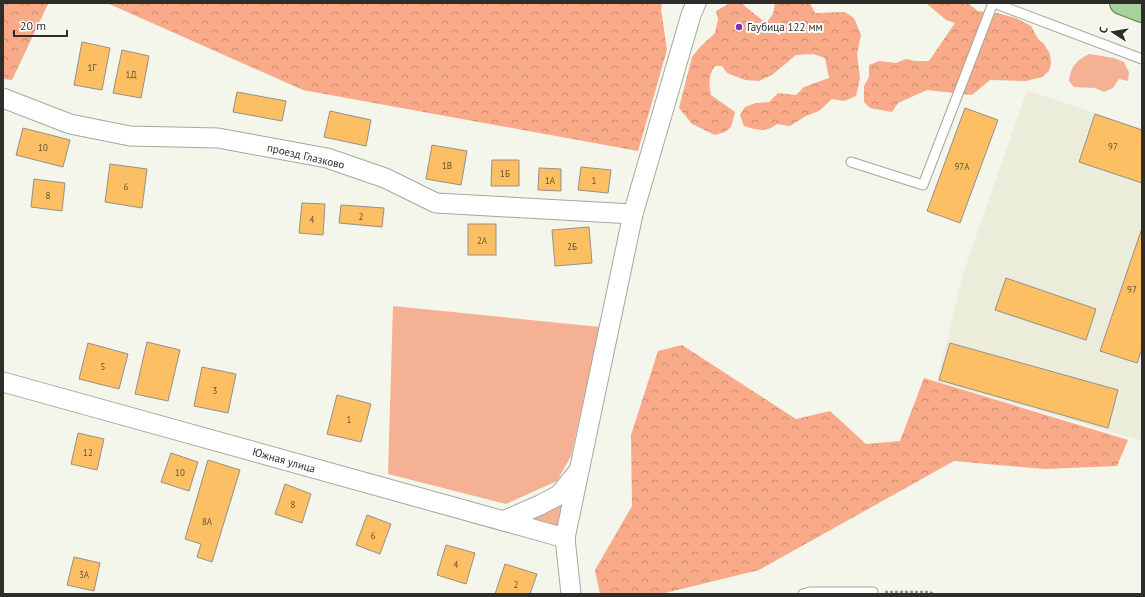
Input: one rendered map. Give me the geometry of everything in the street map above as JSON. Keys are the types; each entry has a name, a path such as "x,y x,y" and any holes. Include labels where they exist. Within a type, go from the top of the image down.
{"main road":[{"path":"1121,3 1142,11"}],"street":[{"path":"571,594 565,538 633,214 691,15 696,3"},
{"name":"проезд Глазково","path":"3,98 70,124 130,136 218,138 327,158 385,178 436,203 633,214"},
{"name":"Южная улица","path":"3,382 565,538"},
{"path":"503,521 559,495 579,471"}],"lane":[{"path":"851,162 923,185 993,3 1142,59"},
{"path":"804,594 810,592 873,592"}],"path":[{"path":"873,592 929,592 934,594"}],"shaded area":[{"path":"1089,54 1114,58 1124,62 1129,72 1128,81 1119,79 1113,88 1104,92 1095,88 1074,87 1069,81 1071,71 1077,62"},
{"path":"1027,90 1142,129 1142,441 937,381 963,274"},
{"path":"393,306 600,327 571,456 557,481 506,504 388,474"},
{"path":"563,501 559,532 532,524 528,516"}],"green space":[{"path":"3,3 98,3 48,4 12,80 3,79"},
{"path":"107,3 662,3 661,9 667,50 638,151 303,90"},
{"path":"730,3 741,3 766,23 773,14 775,3 810,3 815,13 845,12 854,18 861,35 857,54 860,78 856,96 844,101 832,99 819,111 806,116 790,126 777,124 765,130 753,129 744,126 740,115 745,107 756,103 769,102 778,93 796,95 804,87 829,78 825,58 813,54 796,55 772,75 759,81 745,80 727,73 722,66 715,66 711,73 710,80 711,95 735,112 731,127 725,132 715,135 692,124 679,108 692,57 715,33 718,19 716,11"},
{"path":"926,3 970,3 970,5 978,11 997,13 1016,18 1031,26 1038,39 1044,44 1050,54 1051,63 1049,71 1042,77 1026,81 990,80 972,95 927,90 898,103 892,112 870,108 864,102 864,86 869,77 869,65 879,61 896,63 906,59 915,61 929,61 955,23 946,20"},
{"path":"682,345 796,419 830,411 866,444 900,441 924,378 1128,440 1117,466 1045,469 954,461 759,570 661,594 600,594 595,570 632,506 631,435 658,351"}],"building":[{"path":"82,42 110,48 102,90 74,85"},
{"path":"122,50 149,56 141,98 113,93"},
{"path":"237,92 286,101 282,121 233,112"},
{"path":"965,108 998,120 960,223 927,211"},
{"path":"330,111 371,120 366,146 324,137"},
{"path":"1095,114 1142,130 1142,183 1079,162"},
{"path":"23,128 70,140 63,167 16,155"},
{"path":"432,145 467,151 461,185 426,179"},
{"path":"492,160 519,160 519,186 491,186"},
{"path":"110,164 147,169 142,208 105,202"},
{"path":"581,167 611,170 608,193 578,190"},
{"path":"539,168 561,169 561,191 538,190"},
{"path":"34,179 65,183 62,211 31,207"},
{"path":"302,203 325,204 323,235 299,233"},
{"path":"341,205 384,208 382,227 339,223"},
{"path":"468,224 496,224 496,255 468,255"},
{"path":"589,227 592,263 555,266 552,230"},
{"path":"1142,228 1142,349 1137,363 1100,351"},
{"path":"1006,278 1096,309 1086,340 995,310"},
{"path":"147,342 180,350 168,401 135,394"},
{"path":"88,343 128,354 119,389 79,379"},
{"path":"950,343 1118,390 1108,428 939,380"},
{"path":"202,367 236,374 228,413 194,406"},
{"path":"337,395 371,404 361,442 327,434"},
{"path":"78,433 104,439 97,470 71,464"},
{"path":"171,453 198,462 189,491 161,482"},
{"path":"208,460 240,470 212,562 197,557 201,544 185,539"},
{"path":"285,484 311,494 302,523 275,514"},
{"path":"367,515 391,524 380,554 356,545"},
{"path":"446,545 475,553 466,584 437,575"},
{"path":"74,557 100,563 94,591 67,585"},
{"path":"505,564 537,574 530,594 495,594"}],"place":[{"name":"Гаубица 122 мм","path":"739,27"}]}
